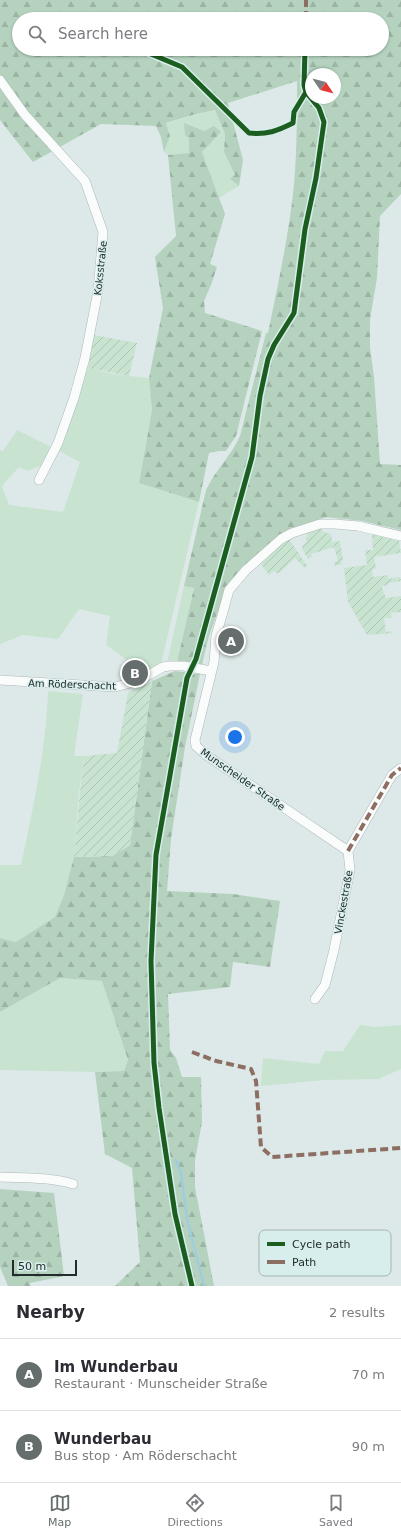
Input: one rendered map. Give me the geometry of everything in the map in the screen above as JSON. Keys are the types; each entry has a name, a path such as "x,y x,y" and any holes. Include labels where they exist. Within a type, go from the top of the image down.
{"street":[{"name":"Koksstraße","path":"0,80 25,115 85,181 103,232 98,291 85,358 74,398 58,443 39,480"},
{"name":"Munscheider Straße","path":"348,851 274,802 196,746 195,740 215,657 216,636 229,590 246,570 281,539 305,528 330,524 358,526 401,536"},
{"name":"Am Röderschacht","path":"0,680 115,686 138,681 163,667 184,666 211,670"},
{"path":"348,851 392,775 401,768"},
{"name":"Vinckestraße","path":"315,999 325,985 334,950 350,870 348,851"},
{"path":"0,1177 43,1178 73,1184"}],"green space":[{"path":"0,0 401,0 401,194 380,216 377,278 370,319 370,347 374,377 380,464 401,465 401,530 362,521 326,517 284,533 242,567 226,589 209,636 202,664 177,662 194,588 184,586 206,490 240,436 266,333 268,333 283,259 292,204 296,159 297,81 228,103 243,160 239,186 230,179 235,175 224,152 225,134 215,110 166,123 170,136 164,152 161,137 156,126 101,124 33,162 0,120"},
{"path":"215,110 225,134 224,152 235,176 230,179 239,186 219,198 202,152 220,132 189,138 189,153 168,155 164,152 170,136 166,123"},
{"path":"184,123 204,131 214,126 221,132 202,152 225,214 210,264 217,267 204,301 205,313 262,331 236,436 226,451 209,453 199,502 139,483 152,410 149,378 163,308 155,257 176,236 168,155 189,153 189,138 185,135"},
{"path":"94,335 137,343 129,376 88,368"},
{"path":"81,363 104,372 149,378 152,410 139,483 199,502 161,664 134,677 138,668 106,645 110,616 79,609 58,639 23,635 0,644 0,450 3,451 17,430 53,448","holes":["53,448 80,462 63,512 9,505 2,486 19,467 27,471 43,465"]},
{"path":"322,528 323,532 331,534 332,542 340,541 343,560 341,561 342,564 335,566 334,562 338,561 334,547 311,554 312,557 308,559 302,549 303,545 307,542 305,538 308,536 305,532"},
{"path":"372,534 399,541 401,553 374,557 376,568 372,570 373,577 388,575 388,579 400,577 401,581 388,583 388,585 382,586 386,598 401,596 401,612 391,613 392,618 384,618 386,632 393,631 392,633 367,635 348,602 344,568 367,565 365,550 373,550"},
{"path":"289,539 307,566 305,568 295,558 278,574 274,571 269,575 261,564"},
{"path":"184,586 194,588 177,662 167,663"},
{"path":"175,671 200,674 185,747 171,839 167,891 233,894 280,901 270,967 233,962 230,987 168,994 170,1050 176,1058 182,1077 201,1077 202,1122 195,1160 195,1187 214,1286 115,1286 140,1262 132,1168 105,1154 95,1072 124,1071 128,1060 102,981 60,978 0,1012 0,938 16,942 55,917 64,895 74,857 112,856 130,845 152,681"},
{"path":"152,681 130,845 112,856 74,857 84,756 117,753 128,693"},
{"path":"48,691 83,694 74,756 84,756 79,792 74,858 64,895 55,917 16,942 0,938 0,865 21,865 42,757"},
{"path":"60,978 102,981 128,1060 124,1071 95,1072 0,1070 0,1012"},
{"path":"360,1025 376,1027 401,1025 401,1069 379,1079 324,1080 261,1086 263,1058 319,1064 325,1051 343,1051"},
{"path":"0,1189 54,1193 64,1276 30,1283 30,1286 8,1286 0,1267"}],"waterway":[{"path":"176,1160 181,1173 187,1219 204,1286"}],"marked path":[{"path":"306,0 306,12"},
{"path":"348,851 392,775 401,768"},
{"path":"192,1052 216,1061 251,1069 256,1081 261,1147 272,1157 401,1148"}],"cycle path":[{"path":"156,56 182,67 249,133 272,132 293,123 294,112 305,94"},
{"path":"192,1286 175,1214 159,1108 154,1063 151,961 156,855 187,678 196,659 252,457 260,396 268,359 274,345 294,313 305,229 316,178 324,122 319,108 306,92 304,85 305,56"}],"place":[{"name":"Im Wunderbau","path":"231,641"},
{"name":"Wunderbau","path":"135,673"}]}
